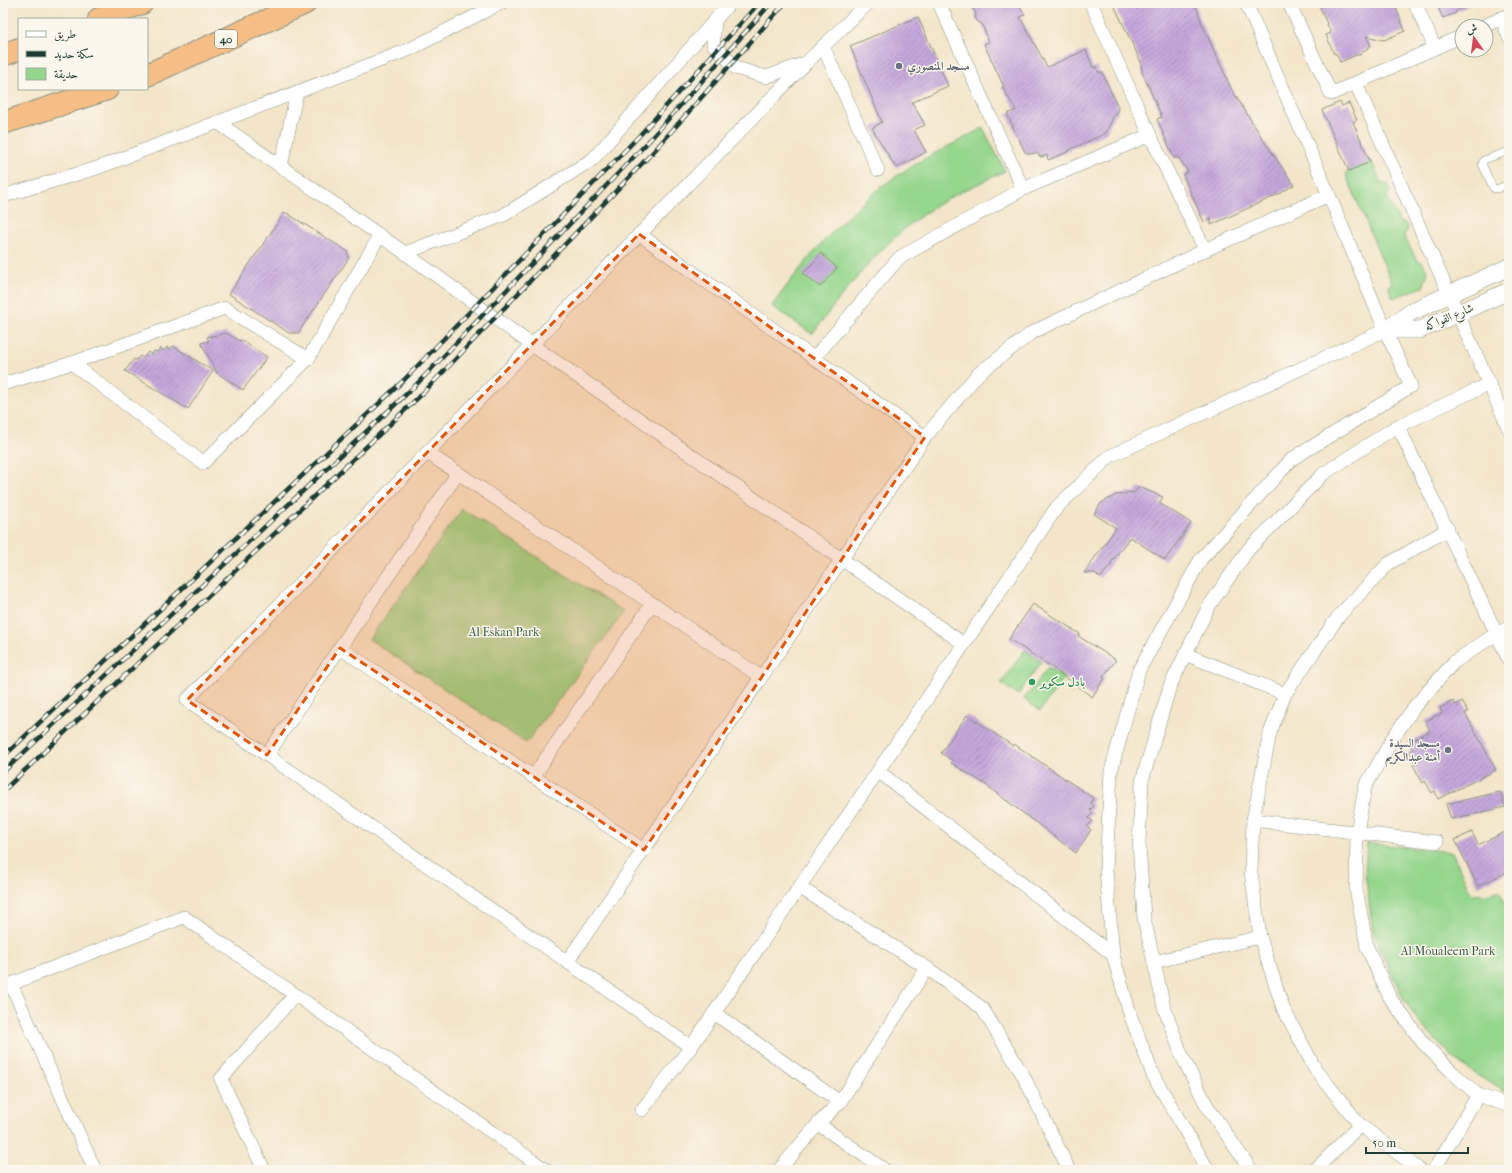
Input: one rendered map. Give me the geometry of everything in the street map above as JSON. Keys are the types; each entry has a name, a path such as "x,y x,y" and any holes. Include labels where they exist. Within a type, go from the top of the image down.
{"highway":[{"path":"102,18 142,3"},
{"name":"40","path":"148,75 305,3"},
{"path":"3,55 18,49"},
{"path":"3,123 104,90"}],"street":[{"path":"3,196 97,168 408,50 501,3"},
{"path":"405,253 504,215 593,159 716,21 730,3"},
{"path":"691,1047 187,700 806,63 868,3"},
{"path":"940,3 1023,189"},
{"path":"1091,3 1150,135 1205,250"},
{"path":"1208,1170 1153,1075 1131,1017 1113,955 1106,870 1111,771 1139,670 1201,559 1292,460 1411,386 1385,330 1329,195 1246,3"},
{"path":"1289,3 1331,94 1454,40"},
{"path":"1415,3 1435,48"},
{"path":"1494,22 1505,17 1509,38"},
{"path":"716,21 713,44 736,68 766,77 806,63"},
{"path":"824,46 878,170"},
{"path":"1356,84 1509,429"},
{"path":"281,166 297,92"},
{"path":"218,122 380,235 532,345 964,644"},
{"path":"814,358 899,258 1023,189 1150,135"},
{"path":"567,962 924,437 978,374 1033,332 1205,250 1329,195"},
{"path":"639,234 924,437"},
{"path":"72,363 203,463 308,359 380,235"},
{"path":"642,1110 691,1047 1057,508 1110,456 1385,330 1412,311 1509,267"},
{"name":"شارع الفواكه","path":"1385,330 1420,330 1509,291"},
{"path":"3,384 72,363 225,308 308,359"},
{"path":"1251,1170 1207,1106 1182,1056 1164,1007 1144,918 1139,844 1142,781 1170,686 1209,606 1248,550 1323,474 1398,426 1489,384"},
{"path":"1398,426 1509,660"},
{"path":"427,453 761,677"},
{"path":"267,755 458,473"},
{"path":"1420,1170 1360,1125 1316,1070 1283,1008 1260,937 1251,872 1253,820 1270,733 1285,694 1338,617 1388,564 1448,529"},
{"path":"533,777 652,604"},
{"path":"1509,628 1496,634 1454,662 1415,706 1393,738 1365,787 1356,832 1356,889 1367,947 1390,998 1423,1043 1453,1074 1478,1095 1509,1106"},
{"path":"340,648 644,850"},
{"path":"1185,654 1285,694"},
{"path":"878,771 1113,955"},
{"path":"1253,820 1438,842"},
{"path":"799,887 927,968 982,1008 1023,1075 1069,1170"},
{"path":"95,1170 11,984 184,917 546,1170"},
{"path":"1154,962 1260,937"},
{"path":"780,1170 818,1124 840,1102 927,968"},
{"path":"274,1170 261,1165 221,1079 295,994"},
{"path":"714,1013 840,1102"},
{"path":"1434,1170 1478,1095"},
{"path":"818,1124 885,1170"},
{"path":"1315,1170 1360,1125"}],"lane":[{"path":"1509,151 1484,160 1482,164 1493,188 1509,184"}],"highlighted area":[{"path":"639,234 925,437 644,850 340,648 267,755 187,700"}],"green space":[{"path":"983,128 1005,171 947,199 902,231 854,280 812,334 772,306 826,238 880,188 896,176 921,161"},
{"path":"1371,160 1381,183 1389,185 1391,191 1387,197 1399,221 1407,225 1404,236 1417,260 1423,263 1428,273 1423,287 1393,298 1388,286 1392,283 1345,173"},
{"name":"Al Eskan Park","path":"462,509 624,612 526,743 369,639"},
{"path":"1025,650 1041,662 1018,695 1001,683"},
{"path":"1048,667 1064,678 1040,711 1024,699"},
{"name":"Al Moualeem Park","path":"1367,843 1452,852 1472,895 1479,893 1486,895 1499,890 1509,911 1509,1094 1458,1062 1417,1020 1402,996 1373,932 1365,873"}],"building":[{"path":"970,3 1018,3 1025,15 1020,17 1047,67 1086,50 1093,68 1096,66 1099,73 1102,72 1118,107 1117,114 1114,115 1106,133 1048,160 1047,155 1041,157 1036,153 1029,154 1025,152 1007,114 1016,110 1002,87 1004,87 984,44 989,42 982,24 977,21 975,17 976,14"},
{"path":"1113,3 1195,3 1202,24 1232,90 1294,185 1279,194 1211,225 1211,218 1204,222 1183,175 1188,172 1179,158 1174,158 1157,119 1162,117 1142,72 1141,62"},
{"path":"1318,3 1394,3 1405,31 1384,40 1366,36 1371,46 1360,55 1356,55 1340,62 1336,53 1334,54 1326,35 1331,33"},
{"path":"1436,3 1474,3 1443,18"},
{"name":"مسجد المنصوري","path":"918,17 948,86 912,102 925,125 914,130 926,152 896,168 872,128 882,122 850,46"},
{"path":"1340,102 1342,106 1349,103 1357,120 1353,122 1370,162 1349,171 1322,110"},
{"path":"285,212 347,251 349,258 298,333 289,333 229,294"},
{"path":"821,253 837,268 820,287 803,274"},
{"path":"226,333 240,341 241,340 267,357 243,390 217,373 201,343 209,341 207,337"},
{"path":"173,346 213,371 188,409 125,371 134,359 136,360 140,356 143,358 148,352 152,355 154,351 157,352 160,348 164,351 167,347 169,350"},
{"path":"1139,487 1163,497 1159,503 1191,523 1165,560 1130,537 1110,564 1112,564 1100,578 1095,573 1084,573 1116,528 1094,514 1101,503 1116,495 1125,494 1127,492 1134,493"},
{"path":"1033,604 1080,634 1078,636 1116,660 1103,677 1105,678 1092,697 1053,668 1009,639"},
{"name":"مسجد السيدة أمنة عبدالكريم","path":"1453,701 1455,705 1462,701 1468,712 1465,713 1496,770 1438,799 1435,791 1432,793 1425,781 1423,783 1413,765 1416,764 1409,752 1413,749 1409,742 1430,731 1425,721 1442,713 1440,708"},
{"path":"967,715 1013,746 1014,744 1093,798 1091,803 1094,806 1090,810 1093,813 1088,818 1093,821 1087,827 1091,830 1076,853 982,782 951,763 953,761 941,753"},
{"path":"1500,792 1505,807 1451,819 1446,804"},
{"path":"1509,830 1509,871 1478,886 1455,840 1472,832 1478,845"}],"railway":[{"path":"3,757 404,380 639,136 759,3"},
{"path":"3,772 416,385 647,143 771,3"},
{"path":"3,791 424,392 654,151 785,3"}],"place":[{"name":"مسجد المنصوري","path":"899,66"},
{"name":"بادل سكوير","path":"1032,682"},
{"name":"مسجد السيدة أمنة عبدالكريم","path":"1448,750"}]}
